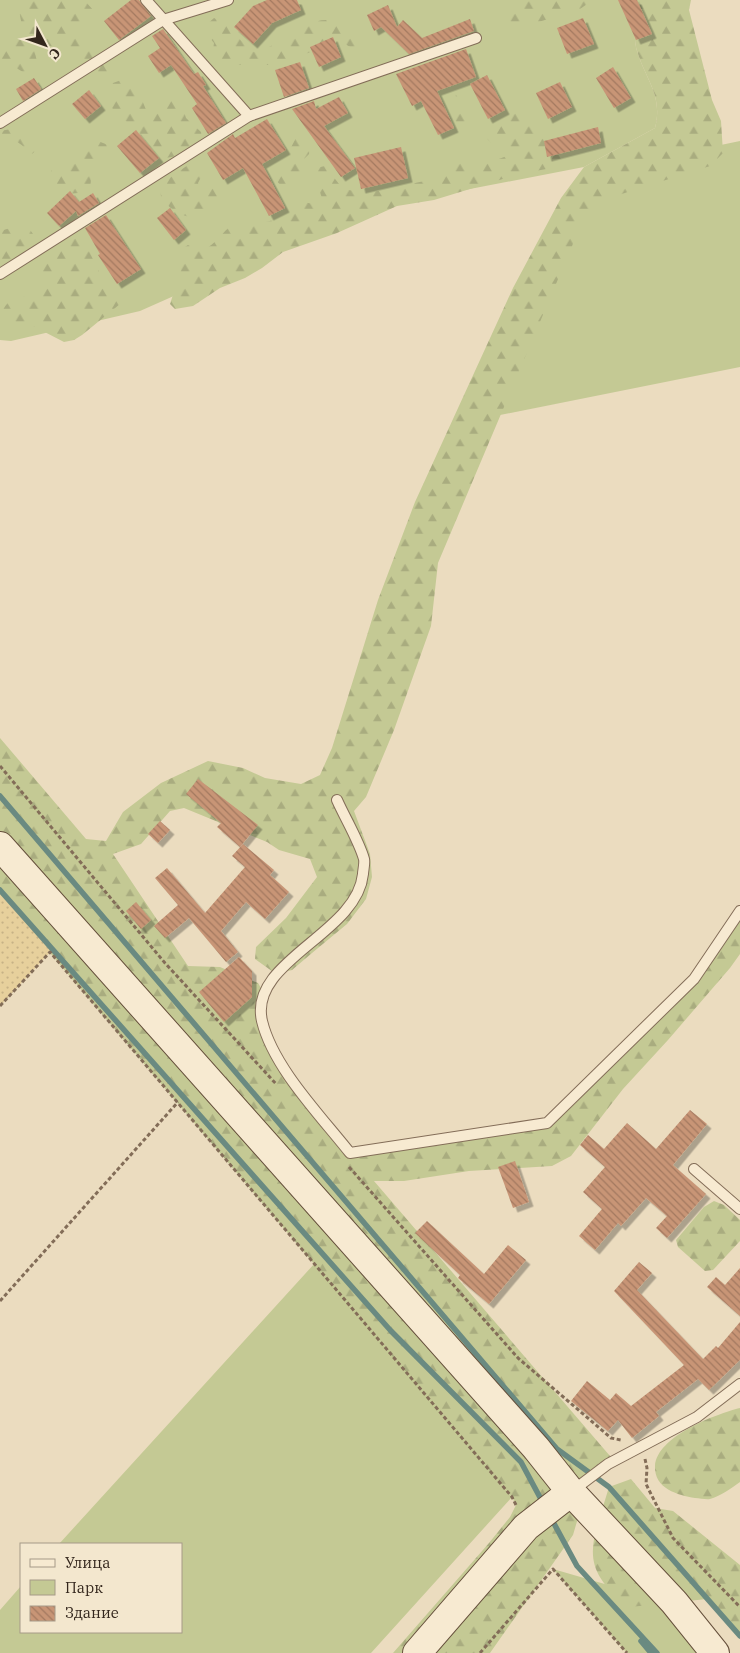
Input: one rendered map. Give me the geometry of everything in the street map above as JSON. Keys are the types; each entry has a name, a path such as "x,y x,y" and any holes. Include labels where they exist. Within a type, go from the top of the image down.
{"street":[{"path":"0,846 523,1433 555,1504 674,1602 715,1653"},
{"path":"417,1653 555,1504"}],"lane":[{"path":"146,0 249,116"},
{"path":"0,123 163,20 228,0"},
{"path":"0,274 249,116 476,38"},
{"path":"337,800 364,860 361,888 343,915 276,974 264,993 262,1019 275,1056 350,1153 547,1123 694,979 740,911"},
{"path":"694,1169 740,1209"},
{"path":"555,1504 608,1464 697,1418 740,1384"}],"path":[{"path":"0,1006 50,952 512,1497 555,1504"},
{"path":"0,1301 178,1102"},
{"path":"644,1456 647,1468 646,1484 673,1538 740,1607"},
{"path":"480,1653 553,1569 627,1653"}],"green space":[{"path":"0,0 635,0 636,48 656,98 657,117 655,128 584,167 392,204 264,256 140,311 11,341 0,340"},
{"path":"17,0 84,0 95,12 97,20 92,26 75,24 74,29 93,48 101,50 114,61 116,71 111,77 100,76 74,53 43,44 35,53 39,70 34,75 26,74 10,64 0,65 0,41 16,36 22,26"},
{"path":"593,0 580,9 513,30 502,26 501,16 511,2"},
{"path":"635,0 691,0 689,10 712,100 721,121 723,153 710,166 609,198 586,213 438,563 431,626 394,730 366,797 354,811 370,854 372,877 366,899 347,924 292,970 276,974 255,959 256,947 286,918 317,877 310,859 279,850 267,842 184,808 170,811 141,844 113,854 188,966 220,967 258,983 264,993 262,1019 275,1056 350,1153 547,1123 694,979 740,910 740,954 668,1040 623,1089 571,1156 552,1166 469,1171 404,1181 374,1181 616,1463 570,1491 578,1518 573,1535 490,1653 393,1653 489,1543 510,1517 516,1505 512,1497 0,894 0,738 86,839 106,841 123,812 161,783 208,761 243,768 265,778 301,784 320,775 332,748 378,600 415,502 513,288 561,198 584,167 655,128 657,117 656,98 636,48"},
{"path":"214,18 231,29 254,52 277,43 298,29 321,20 333,20 350,26 367,43 367,46 357,49 342,42 271,65 236,65 226,69 218,67 212,57 214,43 209,37 206,25"},
{"path":"449,78 456,95 467,110 467,119 461,126 457,125 449,101 438,86"},
{"path":"124,79 136,86 147,112 152,113 162,108 171,99 181,102 186,118 201,132 202,139 185,152 165,158 112,108 107,96 113,83"},
{"path":"510,108 519,109 537,125 541,136 567,157 568,165 519,174 434,200 397,206 337,233 283,252 262,268 245,278 220,288 193,306 175,309 170,304 181,270 177,260 180,250 188,245 207,248 233,225 239,222 257,223 270,221 284,214 297,201 314,204 322,200 312,171 316,168 325,166 339,184 349,190 369,193 429,180 460,161 496,160 507,156 506,149 497,147 490,142 483,127"},
{"path":"11,129 41,142 40,147 32,154 25,153 23,146 16,141 6,143 0,149 0,131"},
{"path":"296,138 303,139 310,148 309,154 299,164 304,178 300,184 284,186 276,180 275,175 280,169 293,166 288,153"},
{"path":"98,141 108,145 111,150 107,155 97,159 89,170 91,182 87,190 68,193 61,192 51,186 49,179 52,169 93,142"},
{"path":"740,141 740,367 490,417 583,199 716,146"},
{"path":"188,165 198,168 202,175 198,183 200,191 207,193 212,187 220,189 222,196 208,211 198,217 182,215 171,208 161,196 161,184"},
{"path":"14,227 28,227 33,234 31,240 20,254 0,267 0,231"},
{"path":"74,236 84,240 102,278 117,294 120,304 82,335 74,340 64,342 33,326 15,327 2,323 2,314 8,303 41,293 42,285 39,262"},
{"path":"714,1201 724,1205 740,1220 740,1241 713,1270 705,1271 678,1247 676,1240 704,1207"},
{"path":"315,1263 512,1497 371,1653 0,1653 0,1610 20,1587 20,1633 182,1633 182,1543 60,1543"},
{"path":"740,1408 740,1482 722,1494 708,1499 675,1493 668,1490 658,1480 655,1466 658,1455 676,1436 703,1421"},
{"path":"631,1479 655,1508 673,1511 740,1565 740,1636 707,1599 630,1607 613,1593 601,1579 595,1566 593,1553 598,1523 609,1487"},
{"path":"553,1569 670,1603 711,1653 627,1653"}],"sand":[{"path":"0,890 53,949 0,1006"}],"building":[{"path":"131,0 139,0 151,16 119,40 104,21"},
{"path":"267,0 297,0 301,10 272,23 253,44 234,27 253,6"},
{"path":"618,0 637,0 652,34 636,40"},
{"path":"388,5 397,27 403,20 422,38 470,19 474,31 409,54 381,27 374,31 367,15"},
{"path":"583,18 594,44 567,54 557,28"},
{"path":"163,29 194,74 198,72 206,85 203,86 226,123 208,134 192,108 197,104 171,65 159,73 148,56 160,48 152,36"},
{"path":"333,37 341,57 319,67 310,47"},
{"path":"466,49 476,77 437,91 454,128 438,135 421,101 412,106 396,74"},
{"path":"300,62 309,88 284,97 275,70"},
{"path":"613,67 631,98 614,108 596,78"},
{"path":"487,75 505,110 488,119 470,84"},
{"path":"34,78 41,89 23,101 16,89"},
{"path":"560,82 572,107 548,119 536,93"},
{"path":"89,90 101,106 85,119 72,104"},
{"path":"339,97 348,113 324,126 355,168 341,177 292,109 314,101 316,109"},
{"path":"267,119 286,150 262,164 285,208 269,216 243,168 223,180 207,153 233,134 235,138"},
{"path":"598,127 601,143 547,157 544,141"},
{"path":"136,130 159,158 140,173 117,146"},
{"path":"401,147 408,178 361,189 354,158"},
{"path":"70,191 79,202 93,193 99,203 78,216 76,211 59,226 47,213"},
{"path":"170,208 186,230 174,240 157,218"},
{"path":"106,215 141,269 117,284 98,255 100,254 85,228"},
{"path":"198,779 258,825 240,847 217,827 221,823 186,794"},
{"path":"160,821 170,830 158,843 148,834"},
{"path":"243,844 274,870 270,875 289,892 265,919 246,902 221,931 238,952 226,962 189,918 165,938 154,926 178,905 155,878 167,868 205,913 245,867 232,856"},
{"path":"136,902 151,920 141,929 126,911"},
{"path":"239,957 252,971 252,997 224,1022 199,992"},
{"path":"690,1110 707,1124 673,1165 706,1194 667,1238 656,1228 667,1216 646,1198 621,1226 618,1223 595,1250 579,1236 602,1209 583,1192 605,1167 580,1145 588,1135 604,1149 627,1123 656,1149"},
{"path":"515,1161 529,1202 513,1208 498,1167"},
{"path":"427,1221 484,1274 508,1245 526,1260 489,1304 458,1278 460,1275 415,1233"},
{"path":"639,1262 652,1273 637,1290 703,1359 716,1346 718,1348 740,1322 740,1360 709,1390 698,1379 656,1412 659,1416 632,1438 618,1420 608,1431 571,1401 587,1381 610,1400 616,1393 631,1406 684,1365 614,1291"},
{"path":"740,1268 740,1316 707,1287 716,1277 725,1285"}],"waterway":[{"path":"0,796 557,1449 609,1487 740,1636"},
{"path":"0,890 391,1331 521,1462 543,1503"},
{"path":"551,1518 577,1566 657,1653"},
{"path":"641,1641 651,1653"}]}
